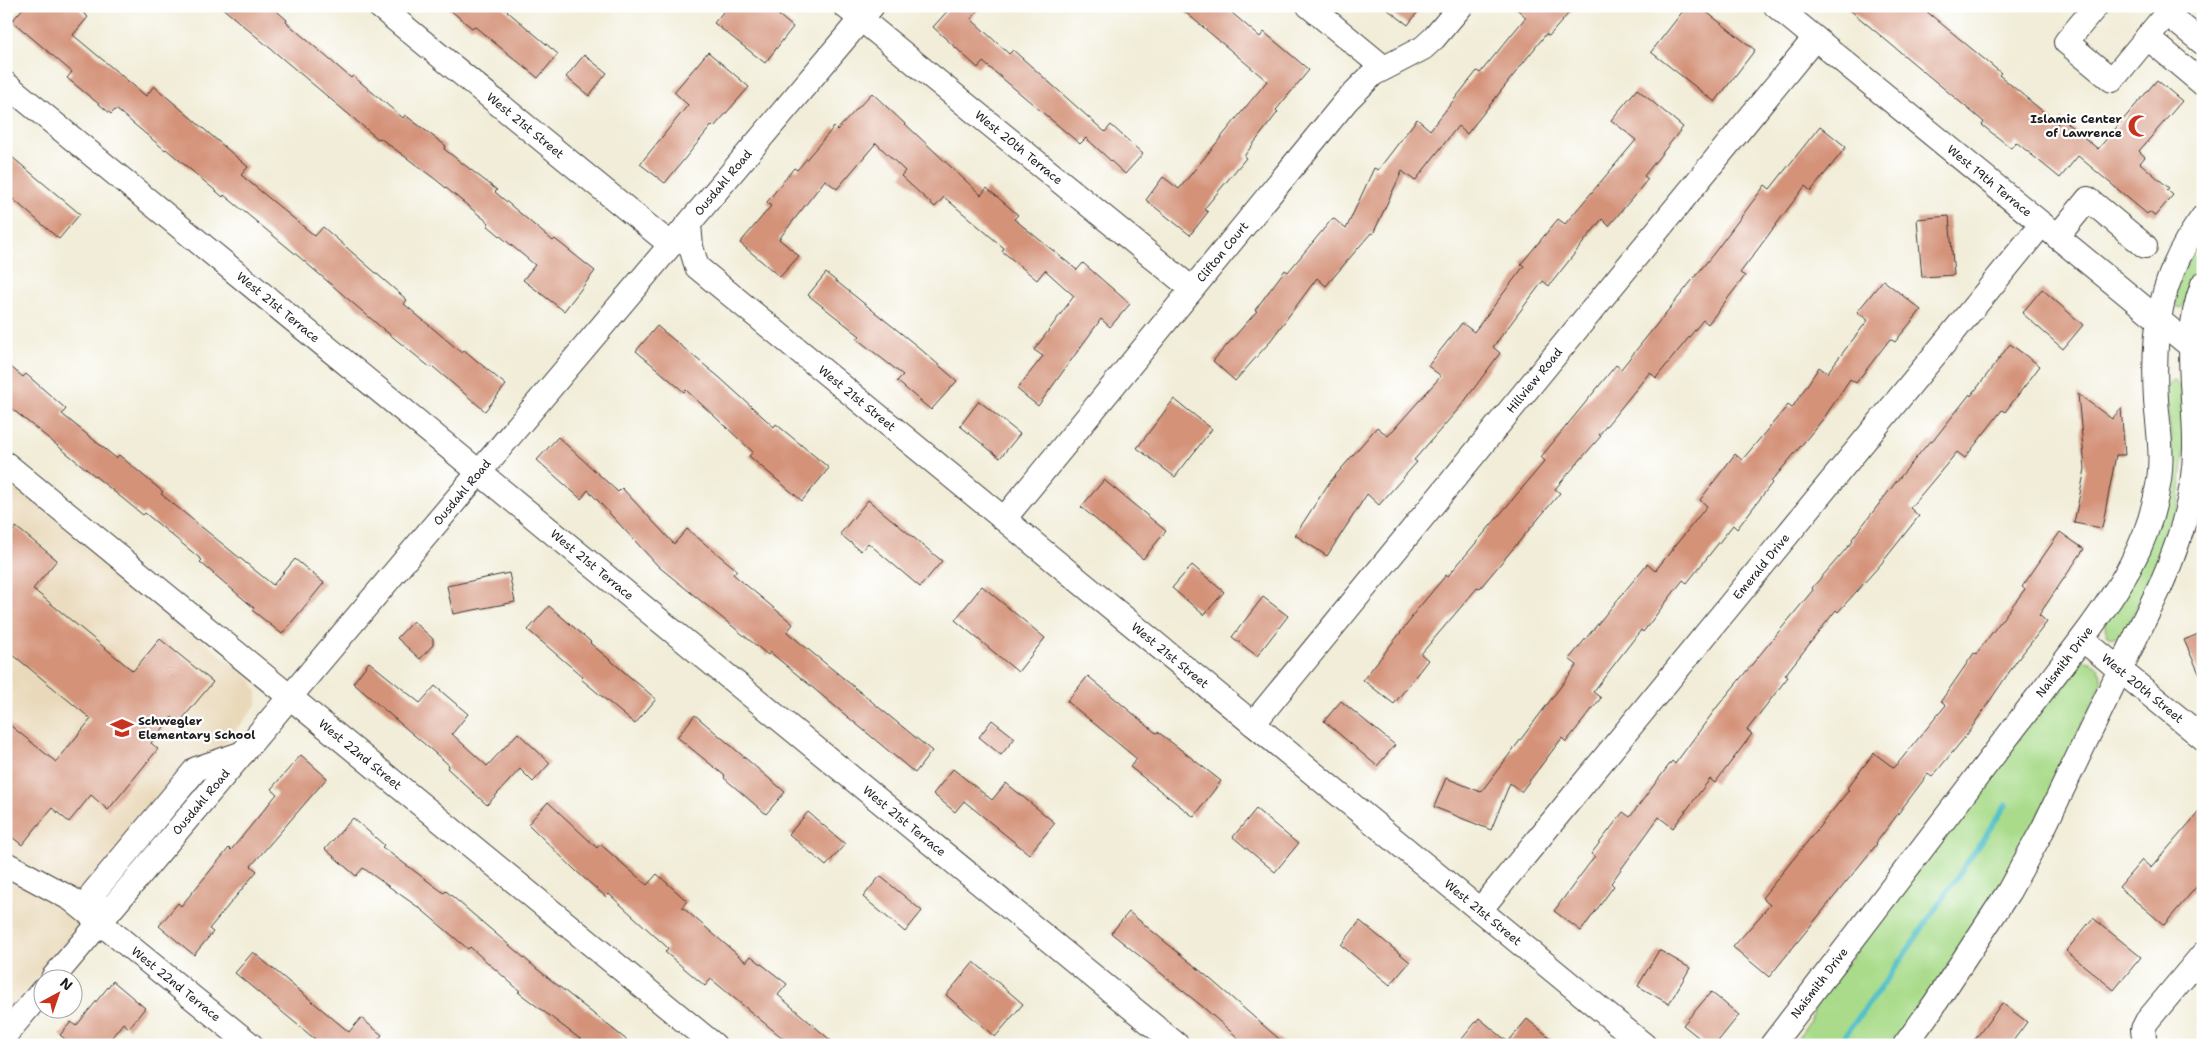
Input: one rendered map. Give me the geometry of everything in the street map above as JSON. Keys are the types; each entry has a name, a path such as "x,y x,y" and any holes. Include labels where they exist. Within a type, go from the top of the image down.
{"street":[{"name":"West 21st Street","path":"379,6 671,245"},
{"path":"1309,6 1384,68"},
{"name":"Clifton Court","path":"1004,519 1362,83 1384,68 1422,48 1434,38 1461,6"},
{"name":"West 19th Terrace","path":"1776,6 2196,350"},
{"path":"2096,6 2066,42 2112,80 2170,10 2203,44"},
{"name":"Ousdahl Road","path":"62,968 689,224 859,11"},
{"name":"West 20th Terrace","path":"859,11 1192,289"},
{"name":"Hillview Road","path":"1253,724 1815,38"},
{"path":"2147,38 2203,84"},
{"name":"West 21st Terrace","path":"6,84 1177,1045"},
{"name":"Emerald Drive","path":"1480,910 2050,230 2088,200 2145,246"},
{"name":"Naismith Drive","path":"1772,1045 2082,639 2116,593 2136,556 2154,507 2161,458 2155,368 2158,320 2163,293 2178,255 2203,217"},
{"path":"648,272 668,264 697,267 691,247 689,224"},
{"name":"West 21st Street","path":"697,267 1644,1045"},
{"path":"1905,1045 1934,1005 2009,891 2044,827 2164,577 2176,548 2189,500 2199,431 2196,350 2197,299 2203,284"},
{"name":"West 22nd Street","path":"6,464 714,1045"},
{"name":"West 20th Street","path":"2082,639 2203,738"},
{"name":"West 22nd Terrace","path":"8,870 71,900 101,922 250,1045"},
{"path":"2144,1041 2143,1029 2147,1021 2203,954"},
{"path":"6,1034 32,1003"}],"shaded area":[{"name":"Schwegler Elementary School","path":"6,479 251,680 257,692 257,704 222,747 205,780 46,968 32,968 32,984 6,1015"}],"green space":[{"path":"2203,233 2203,261 2184,304 2181,308 2172,305 2173,291"},
{"path":"2175,381 2181,390 2186,438 2177,515 2157,568 2124,634 2113,637 2106,631 2105,623 2164,504 2172,443 2165,389 2171,382"},
{"path":"2083,661 2096,665 2100,671 2101,684 2037,818 1988,906 1893,1045 1793,1045 1809,1023 1817,1004 2074,664"}],"building":[{"path":"25,6 75,6 88,17 73,35 146,96 154,86 248,167 241,175 315,236 323,227 407,300 404,304 462,353 464,350 506,385 485,411 432,366 431,368 383,329 224,195 223,197 116,109 111,114 67,78 72,72 12,21"},
{"path":"220,6 271,6 287,20 286,22 351,78 353,76 403,118 405,115 446,146 444,149 497,190 495,192 553,241 555,239 595,271 564,311 523,280 535,265 487,225 489,223 435,179 380,138 378,139"},
{"path":"445,6 501,6 558,54 538,78 474,26 472,28"},
{"path":"728,6 768,6 793,27 765,63 714,23"},
{"path":"952,6 981,6 971,19 1009,54 1013,50 1105,132 1111,125 1143,154 1125,174 1086,138 1080,144 983,62 978,68 933,27"},
{"path":"1178,6 1224,6 1260,37 1264,32 1309,70 1276,110 1278,112 1244,156 1246,158 1204,209 1208,212 1190,235 1146,200 1163,177 1179,189 1267,81"},
{"path":"1383,6 1422,6 1408,25"},
{"path":"1513,6 1575,6 1549,36 1546,34 1467,134 1458,126 1415,181 1402,171 1373,234 1371,233 1326,286 1317,278 1268,344 1235,381 1213,361 1257,311 1255,310 1285,270 1288,272 1333,218 1346,229 1374,168 1378,170 1417,119 1430,130 1477,71 1480,73 1526,17"},
{"path":"1687,6 1699,6 1755,50 1715,102 1651,52"},
{"path":"1845,6 1920,6 2001,73 1999,75 2058,124 2062,119 2098,149 2157,80 2182,101 2139,151 2145,157 2140,163 2169,188 2167,190 2173,195 2155,216 2149,212 2147,214 2078,156 2060,178 2016,142 2011,148 1982,125 1984,122"},
{"path":"708,52 749,87 714,127 712,125 665,183 640,164 688,105 674,92"},
{"path":"584,55 607,73 589,96 566,77"},
{"path":"1637,89 1683,127 1644,176 1648,179 1609,226 1602,219 1549,286 1543,281 1493,347 1500,353 1461,406 1414,460 1417,462 1379,505 1367,494 1327,556 1295,535 1329,483 1377,427 1388,436 1441,376 1428,366 1462,323 1474,332 1524,266 1521,264 1558,219 1565,224 1636,140 1611,120"},
{"path":"872,93 981,195 987,188 1018,215 1014,219 1077,270 1083,263 1130,304 1110,327 1101,319 1038,406 1017,389 1043,356 1034,350 1074,296 1045,270 1037,280 1002,251 1004,248 944,197 935,207 901,176 905,171 876,143 837,189 825,180 779,239 799,256 780,277 740,243 771,206 767,202 794,168 797,170 834,127 837,130"},
{"path":"1820,126 1846,147 1811,191 1805,186 1740,273 1745,276 1708,324 1703,320 1656,378 1650,372 1599,435 1601,436 1555,489 1560,493 1480,588 1478,587 1421,654 1428,660 1394,704 1363,680 1411,617 1545,461 1541,457 1616,365 1621,369 1714,253 1765,185 1770,189"},
{"path":"6,152 80,214 59,239 6,193"},
{"path":"1949,216 1954,275 1922,277 1917,219"},
{"path":"826,273 917,346 957,381 931,410 897,381 903,375 857,339 860,336 808,295"},
{"path":"1883,280 1921,310 1895,342 1890,339 1856,383 1850,379 1824,418 1771,482 1737,529 1733,525 1687,583 1683,580 1643,632 1641,630 1593,692 1601,698 1566,742 1562,738 1521,792 1510,783 1491,830 1434,807 1446,778 1481,792 1577,665 1569,659 1647,564 1655,571 1707,506 1700,500 1735,454 1742,460 1788,405 1792,408 1819,367 1827,373 1868,320 1857,312"},
{"path":"2042,289 2083,325 2063,349 2022,313"},
{"path":"657,326 719,377 774,427 776,424 829,468 802,501 749,456 753,452 686,390 684,392 636,351"},
{"path":"2010,344 2040,366 2005,412 2002,410 1965,458 1957,452 1910,508 1919,516 1881,564 1838,612 1836,610 1785,675 1788,677 1747,730 1752,734 1715,783 1710,779 1673,828 1659,817 1611,883 1614,886 1581,931 1554,911 1595,856 1591,854 1623,812 1630,817 1672,761 1675,764 1717,707 1813,590 1812,588 1853,541 1852,539 1896,482 1930,441 1932,442 1970,394 1971,396"},
{"path":"6,363 23,377 26,374 66,409 62,414 116,458 119,455 163,492 161,494 273,585 295,559 324,583 282,634 252,610 254,608 200,562 202,560 145,513 143,515 6,404"},
{"path":"2078,394 2112,419 2121,408 2125,455 2116,455 2102,528 2074,523 2085,469"},
{"path":"1174,399 1212,429 1175,477 1137,448"},
{"path":"979,401 1020,434 1000,458 960,426"},
{"path":"558,437 618,492 622,488 674,544 687,529 737,570 733,574 793,624 787,632 932,751 915,773 770,652 768,655 659,567 588,490 581,499 537,460"},
{"path":"1104,480 1166,531 1143,559 1081,507"},
{"path":"868,500 942,561 920,587 868,543 861,551 840,534"},
{"path":"16,527 57,560 33,589 133,671 160,639 213,682 179,723 172,717 151,743 158,749 108,810 91,795 69,822 52,808 22,845 6,832 6,722 56,762 91,719 6,649 6,539"},
{"path":"2060,532 2084,549 2039,615 2047,622 2016,662 1966,736 1932,777 1928,774 1877,844 1769,977 1733,947 1770,905 1762,898 1849,790 1847,788 1874,753 1894,768 1946,705 1941,701 1974,653 1976,654 2025,589 2022,587"},
{"path":"1192,565 1224,592 1204,615 1172,588"},
{"path":"509,573 515,602 453,614 447,586"},
{"path":"982,586 1045,638 1018,672 955,620"},
{"path":"1263,597 1288,616 1257,656 1232,637"},
{"path":"549,606 656,699 635,724 581,679 583,677 528,630"},
{"path":"413,621 433,639 433,645 420,659 397,638"},
{"path":"2203,632 2203,682 2184,640"},
{"path":"369,662 420,703 435,686 468,714 452,734 487,766 518,733 550,763 533,782 520,769 487,805 447,768 449,765 353,683"},
{"path":"1088,676 1156,733 1158,732 1221,781 1194,817 1130,767 1137,759 1067,701"},
{"path":"1341,701 1395,745 1377,766 1324,721"},
{"path":"695,715 785,792 766,814 724,778 725,776 677,737"},
{"path":"992,720 1015,738 1001,755 979,737"},
{"path":"301,755 327,778 251,866 257,871 209,929 213,932 194,955 159,926 178,903 181,906 229,848 231,850 277,794 271,789"},
{"path":"953,769 992,800 1006,783 1055,823 1029,854 964,801 955,812 933,794"},
{"path":"548,802 597,848 600,844 647,885 657,874 687,901 682,907 746,962 751,956 787,984 778,995 836,1045 791,1045 711,979 705,986 665,952 668,948 609,894 606,897 576,871 528,824"},
{"path":"2203,807 2203,879 2164,925 2119,887 2142,860 2151,868"},
{"path":"1256,809 1298,844 1275,872 1233,837"},
{"path":"808,812 845,844 826,866 789,834"},
{"path":"353,818 384,845 382,847 444,893 446,891 537,969 633,1045 588,1045 518,992 520,991 470,947 468,949 422,910 363,868 356,876 325,849"},
{"path":"880,876 922,911 905,932 863,897"},
{"path":"1129,912 1286,1045 1246,1045 1203,1007 1111,933"},
{"path":"2093,918 2141,957 2114,990 2066,951"},
{"path":"1360,921 1410,962 1390,985 1341,945"},
{"path":"1659,950 1690,968 1669,1004 1638,986"},
{"path":"253,952 349,1032 361,1018 382,1035 374,1045 322,1045 235,973"},
{"path":"974,962 1023,1004 995,1037 946,995"},
{"path":"113,981 145,1008 129,1028 123,1023 106,1045 72,1045 60,1035 71,1022 76,1026"},
{"path":"1711,992 1739,1015 1715,1045 1708,1045 1683,1025"},
{"path":"2002,1003 2027,1022 2010,1045 1971,1045"},
{"path":"1479,1018 1508,1042 1527,1019 1559,1045 1457,1045"}],"waterway":[{"path":"1838,1045 1896,967 2006,805"}],"place":[{"name":"Islamic Center of Lawrence","path":"2139,126"},
{"name":"Schwegler Elementary School","path":"122,728"}]}
